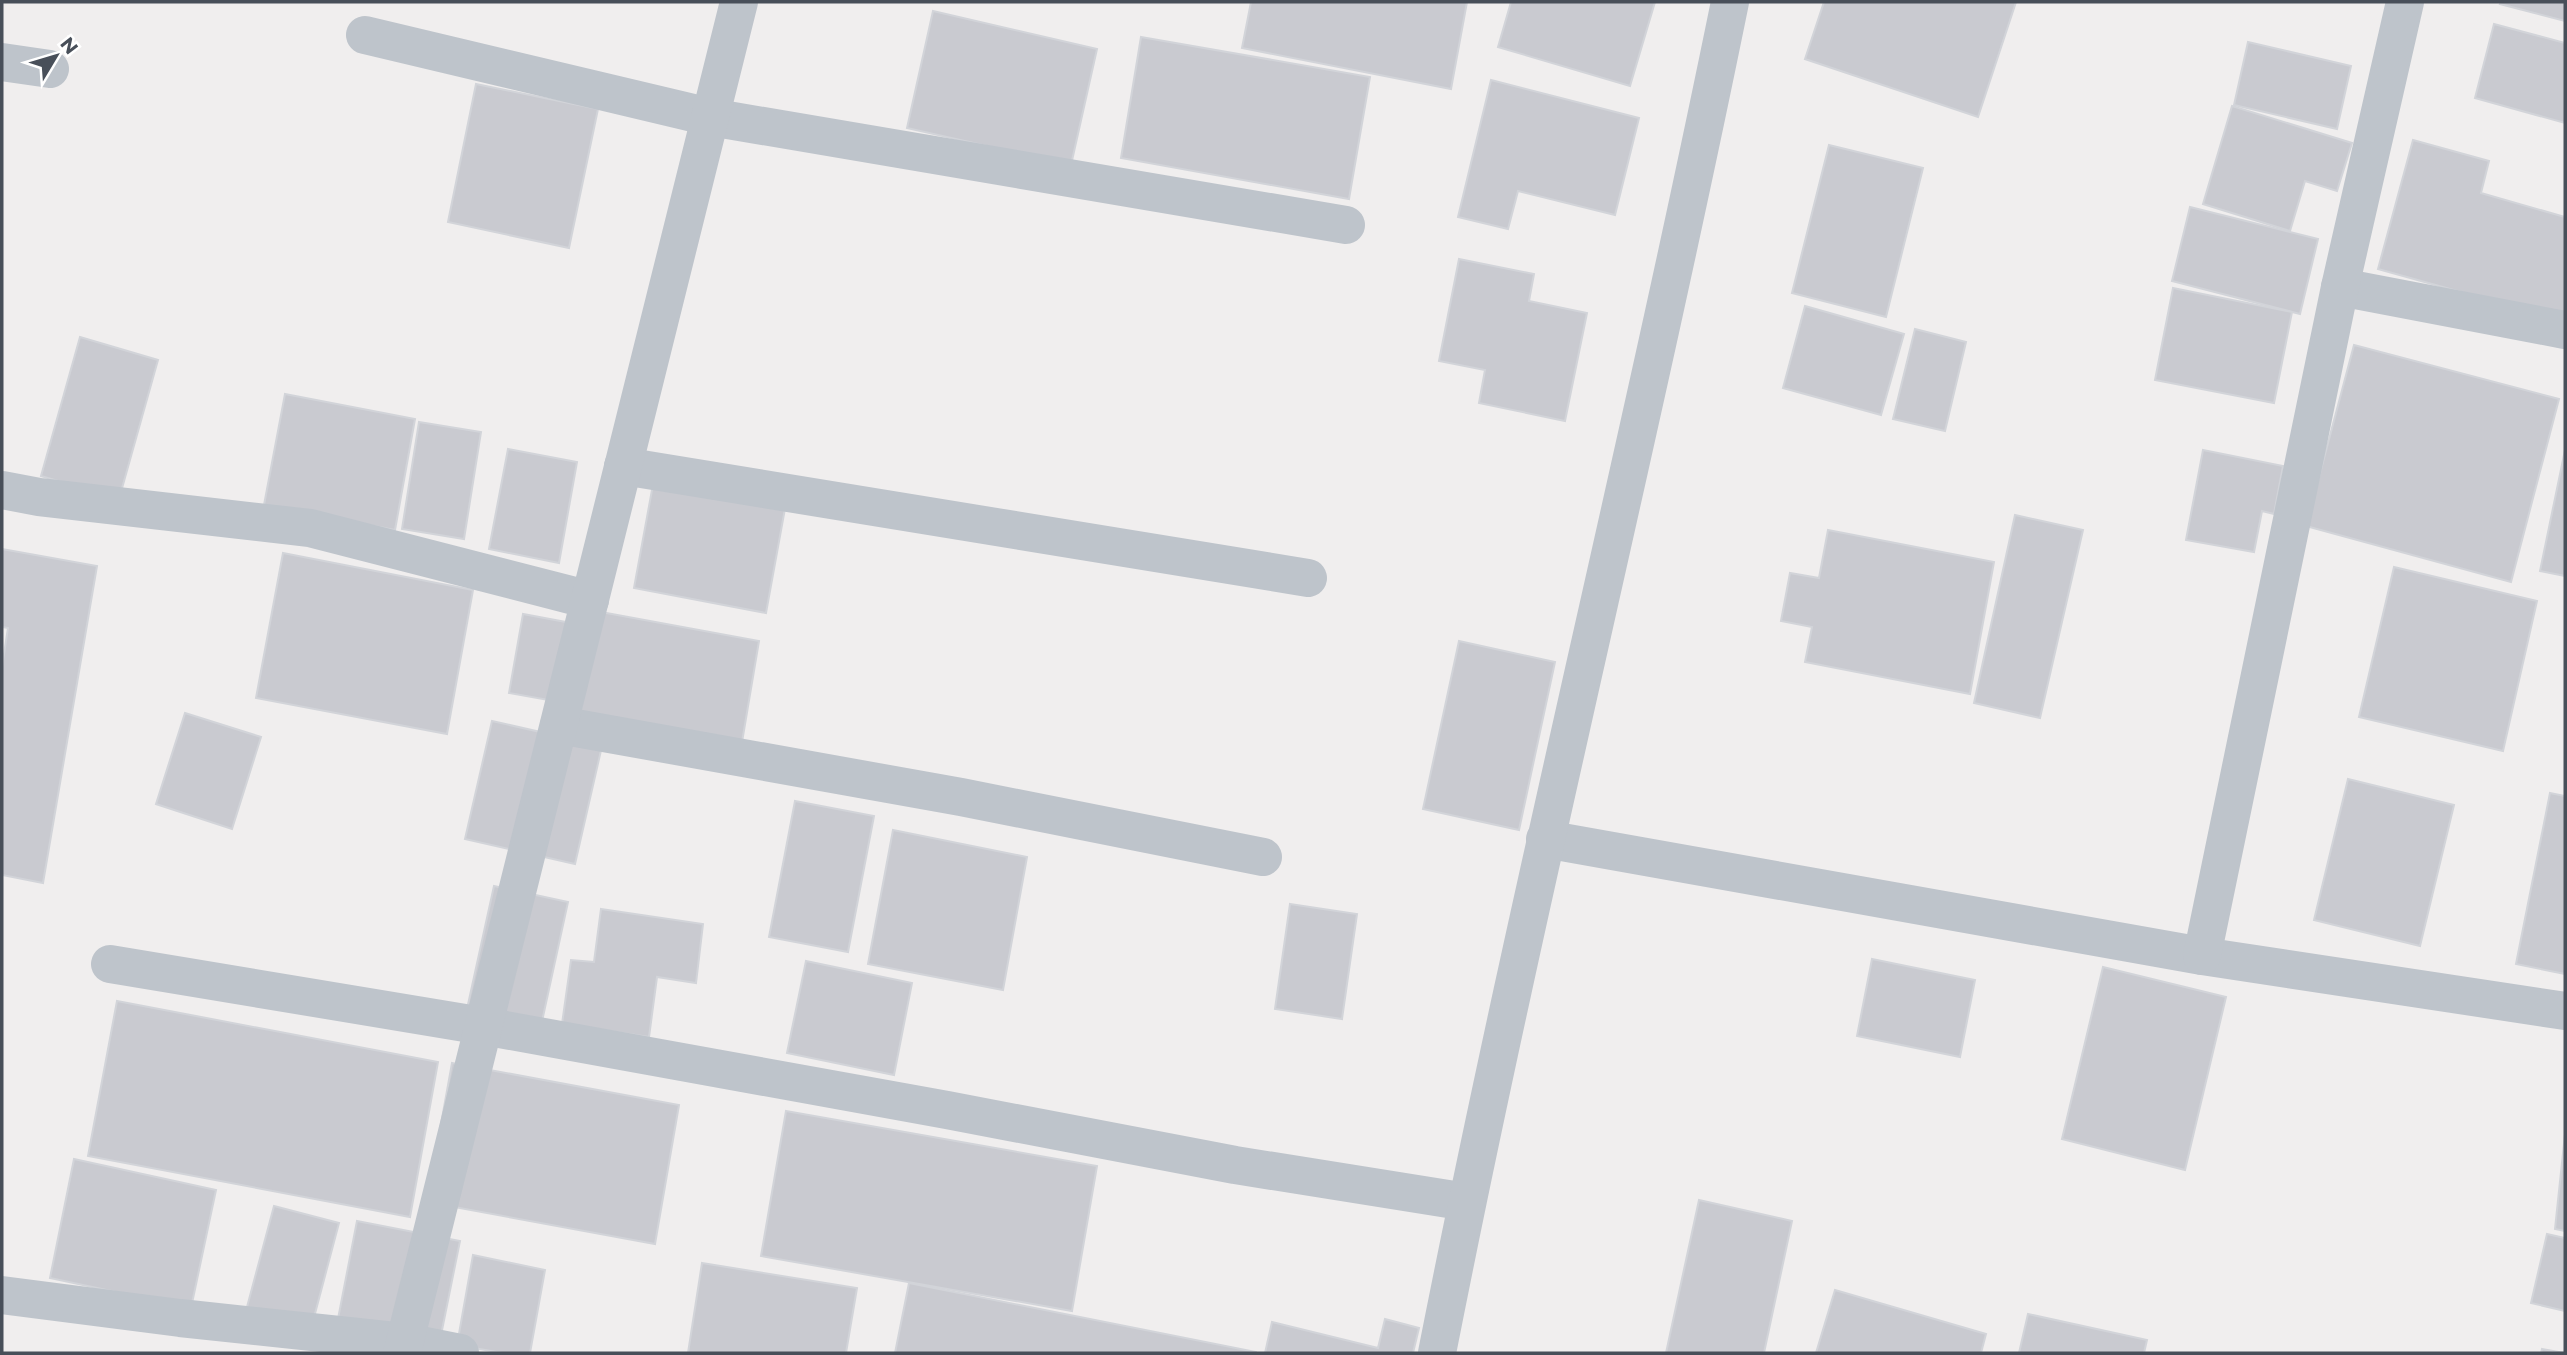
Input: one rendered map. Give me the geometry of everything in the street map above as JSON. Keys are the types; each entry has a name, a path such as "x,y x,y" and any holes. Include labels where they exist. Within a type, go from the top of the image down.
{"street":[{"path":"403,1348 739,2"},
{"path":"1437,1353 1545,839 1705,126 1730,2"},
{"path":"2202,956 2340,287 2405,2"},
{"path":"365,35 710,117 1346,225"},
{"path":"2,62 50,69"},
{"path":"2340,287 2565,330"},
{"path":"623,466 1308,578"},
{"path":"2,490 310,528 590,600"},
{"path":"559,725 961,797 1263,857"},
{"path":"1545,839 2202,956 2565,1010"},
{"path":"110,964 484,1026 1235,1165 1467,1202"},
{"path":"2,1295 403,1348 460,1353"}],"building":[{"path":"1251,2 1467,2 1451,89 1242,48"},
{"path":"1511,2 1655,2 1630,86 1498,47"},
{"path":"1824,2 2016,2 1978,117 1805,59"},
{"path":"2565,2 2565,21 2500,4"},
{"path":"933,11 1097,49 1071,165 907,128"},
{"path":"2494,24 2565,43 2565,123 2475,98"},
{"path":"1141,37 1370,77 1349,199 1121,158"},
{"path":"2248,42 2351,66 2337,129 2234,105"},
{"path":"1491,80 1639,118 1615,215 1518,191 1508,229 1458,217"},
{"path":"476,84 598,109 569,248 448,222"},
{"path":"2232,106 2352,143 2337,191 2305,181 2290,231 2203,204"},
{"path":"2413,140 2489,161 2481,193 2565,217 2565,321 2378,269"},
{"path":"1829,145 1923,168 1886,317 1792,293"},
{"path":"2190,207 2318,239 2300,314 2172,281"},
{"path":"1459,259 1534,274 1529,301 1587,313 1565,421 1479,403 1485,370 1439,361"},
{"path":"2173,288 2292,312 2274,403 2155,380"},
{"path":"1805,306 1904,334 1881,415 1783,388"},
{"path":"1915,329 1966,342 1945,431 1893,419"},
{"path":"80,337 158,360 119,499 41,476"},
{"path":"2354,345 2559,399 2511,582 2306,526"},
{"path":"285,394 415,419 395,530 264,505"},
{"path":"419,422 481,432 464,539 402,529"},
{"path":"508,449 577,462 559,563 489,549"},
{"path":"2203,450 2283,466 2274,514 2262,511 2254,552 2186,540"},
{"path":"2565,450 2565,576 2540,571"},
{"path":"654,479 786,503 766,613 634,588"},
{"path":"2015,515 2083,530 2040,718 1974,703"},
{"path":"1828,530 1994,562 1970,694 1805,662 1812,627 1781,621 1790,573 1819,578"},
{"path":"2,549 97,566 43,883 2,875 2,667 8,628 2,627"},
{"path":"283,553 473,590 447,734 256,698"},
{"path":"2394,567 2537,601 2503,751 2359,717"},
{"path":"601,612 759,641 740,754 568,723 571,704 509,693 523,614 598,628"},
{"path":"1459,641 1555,662 1519,830 1423,809"},
{"path":"185,713 261,737 232,829 156,804"},
{"path":"492,721 602,746 575,864 465,839"},
{"path":"2348,779 2454,805 2420,946 2314,920"},
{"path":"2550,793 2565,796 2565,974 2516,964"},
{"path":"795,801 874,816 848,952 769,937"},
{"path":"893,830 1027,857 1003,990 868,964"},
{"path":"494,886 568,902 541,1026 467,1009"},
{"path":"1290,904 1357,914 1342,1019 1275,1009"},
{"path":"601,909 703,924 696,983 657,977 649,1037 562,1024 571,960 594,962"},
{"path":"1872,959 1975,980 1960,1057 1857,1036"},
{"path":"806,961 912,983 894,1075 787,1053"},
{"path":"2103,967 2226,997 2185,1170 2062,1139"},
{"path":"117,1001 438,1062 410,1217 88,1156"},
{"path":"452,1063 679,1105 655,1244 427,1202"},
{"path":"786,1111 1097,1166 1072,1311 761,1256"},
{"path":"2565,1134 2565,1231 2555,1229"},
{"path":"74,1159 216,1190 191,1308 50,1278"},
{"path":"1699,1200 1792,1221 1764,1353 1666,1353"},
{"path":"274,1206 339,1223 312,1325 247,1307"},
{"path":"357,1221 460,1241 439,1345 337,1324"},
{"path":"2547,1234 2565,1238 2565,1311 2531,1303"},
{"path":"473,1255 545,1270 530,1353 502,1353 457,1345"},
{"path":"702,1263 857,1288 846,1353 688,1353"},
{"path":"909,1283 1256,1352 1256,1353 895,1353"},
{"path":"1835,1290 1986,1334 1981,1353 1816,1353"},
{"path":"2028,1314 2147,1340 2144,1353 2019,1353"},
{"path":"1385,1319 1419,1328 1413,1353 1265,1353 1272,1322 1378,1348"},
{"path":"2542,1349 2564,1353 2541,1353"}]}
